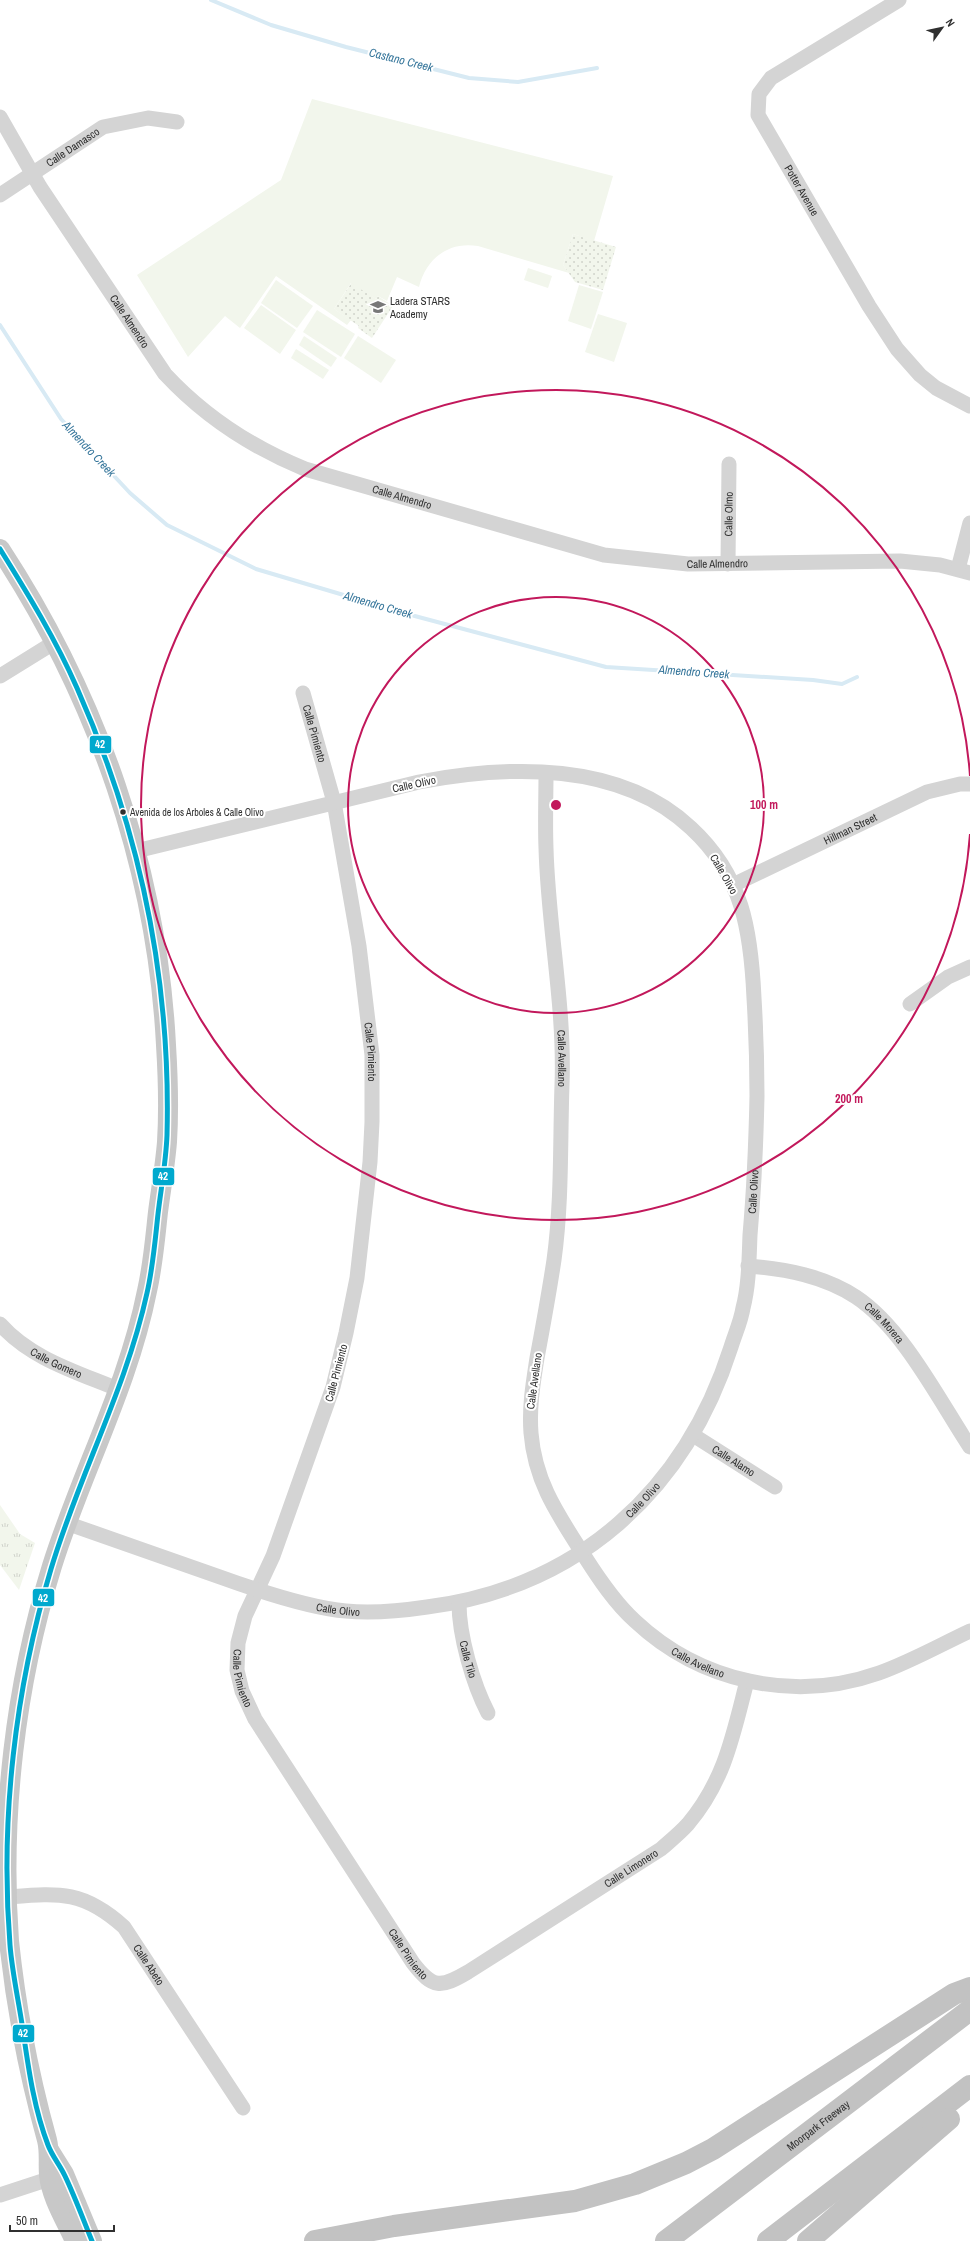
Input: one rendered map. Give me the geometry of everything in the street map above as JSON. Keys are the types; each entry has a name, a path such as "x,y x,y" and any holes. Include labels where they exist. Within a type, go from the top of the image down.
{"highway":[{"path":"315,2241 394,2226 575,2201 634,2184 686,2163 713,2149 954,1994 970,1988"},
{"name":"Moorpark Freeway","path":"666,2241 970,2010"},
{"path":"768,2241 970,2086"},
{"path":"808,2241 970,2101"}],"main road":[{"path":"0,549 55,642 89,715 106,759 136,851 149,901 164,998 168,1079 167,1140 148,1290 133,1350 120,1390 66,1523 51,1570 6,1752 7,1896 9,1942 31,2081 75,2241"},
{"path":"57,2177 92,2241"}],"street":[{"name":"Potter Avenue","path":"899,0 771,78 759,94 758,115 869,306 897,349 920,375 936,388 970,406"},
{"name":"Calle Almendro","path":"0,117 32,174 83,254 165,374 184,394 212,419 262,451 305,469 604,555 657,562 728,564 884,560 922,562 964,571"},
{"name":"Calle Damasco","path":"0,195 103,128 148,118 177,122"},
{"name":"Calle Olmo","path":"728,564 729,464"},
{"path":"964,571 970,523"},
{"path":"0,676 55,642"},
{"name":"Calle Pimiento","path":"304,693 334,802 366,1000 372,1084 370,1162 356,1278 346,1333 333,1387 294,1502 273,1556 245,1616 238,1643 237,1670 242,1691 255,1719 413,1963 428,1980 436,1984"},
{"name":"Calle Olivo","path":"66,1523 257,1590 332,1610 348,1612 395,1612 459,1603 521,1584 545,1573 582,1551 610,1531 643,1502 672,1467 693,1435 722,1374 744,1308 748,1266 756,1126 756,1023 752,949 745,918 733,885 718,859 692,828 666,808 639,794 599,779 546,773 504,773 439,778 334,802 136,851"},
{"name":"Calle Avellano","path":"546,773 546,849 563,1067 558,1206 554,1256 529,1408 534,1461 543,1486 562,1522 600,1580 633,1619 663,1644 692,1662 720,1674 747,1681 783,1687 836,1684 879,1673 970,1631"},
{"name":"Hillman Street","path":"733,885 927,792 960,784 970,784"},
{"path":"910,1004 948,977 970,967"},
{"name":"Calle Morera","path":"748,1266 802,1274 856,1297 877,1315 896,1335 970,1447"},
{"name":"Calle Gomero","path":"0,1324 13,1338 49,1361 120,1390"},
{"name":"Calle Alamo","path":"693,1435 775,1487"},
{"name":"Calle Tilo","path":"459,1603 459,1618 477,1692 488,1713"},
{"name":"Calle Limonero","path":"436,1984 445,1984 453,1981 474,1968 661,1849 687,1825 708,1797 727,1757 747,1681"},
{"name":"Calle Abeto","path":"7,1896 53,1894 79,1897 113,1917 124,1927 242,2108"},
{"path":"0,2195 57,2177"}],"green space":[{"path":"312,99 613,176 594,241 573,234 563,265 569,273 478,246 457,246 448,249 433,260 422,277 419,287 397,277 387,301 378,296 376,299 351,283 334,309 351,320 347,325 276,276 240,328 225,316 188,357 137,275 281,180"},
{"path":"573,234 616,247 603,290 575,282 563,265"},
{"path":"528,268 552,276 548,288 524,280"},
{"path":"276,280 313,306 297,328 261,303"},
{"path":"352,282 376,299 378,296 393,306 372,338 358,328 359,326 334,309"},
{"path":"579,285 603,292 591,329 568,321"},
{"path":"261,305 296,330 280,354 244,328"},
{"path":"317,310 355,334 341,357 303,332"},
{"path":"598,314 627,323 614,362 585,352"},
{"path":"304,336 337,358 331,367 299,345"},
{"path":"358,336 396,360 381,383 344,358"},
{"path":"296,349 329,370 323,379 291,358"},
{"path":"0,1505 20,1534 35,1543 19,1590 0,1565"}],"waterway":[{"name":"Castano Creek","path":"211,0 271,25 346,47 469,78 518,82 597,68"},
{"name":"Almendro Creek","path":"0,325 61,419 130,493 167,525 256,569 411,615 606,667 813,680 842,684 857,677"}],"transit line":[{"name":"42","path":"0,549 41,617 69,670 99,742 118,796 134,851 147,907 157,963 167,1077 166,1155 147,1293 138,1329 127,1363 115,1398 62,1534 38,1614 20,1708 13,1755 9,1803 7,1898 10,1945 32,2085 38,2115 48,2145 69,2184 92,2241"}],"place":[{"name":"Ladera STARS Academy","path":"378,307"},
{"name":"Avenida de los Arboles & Calle Olivo","path":"123,812"}]}
